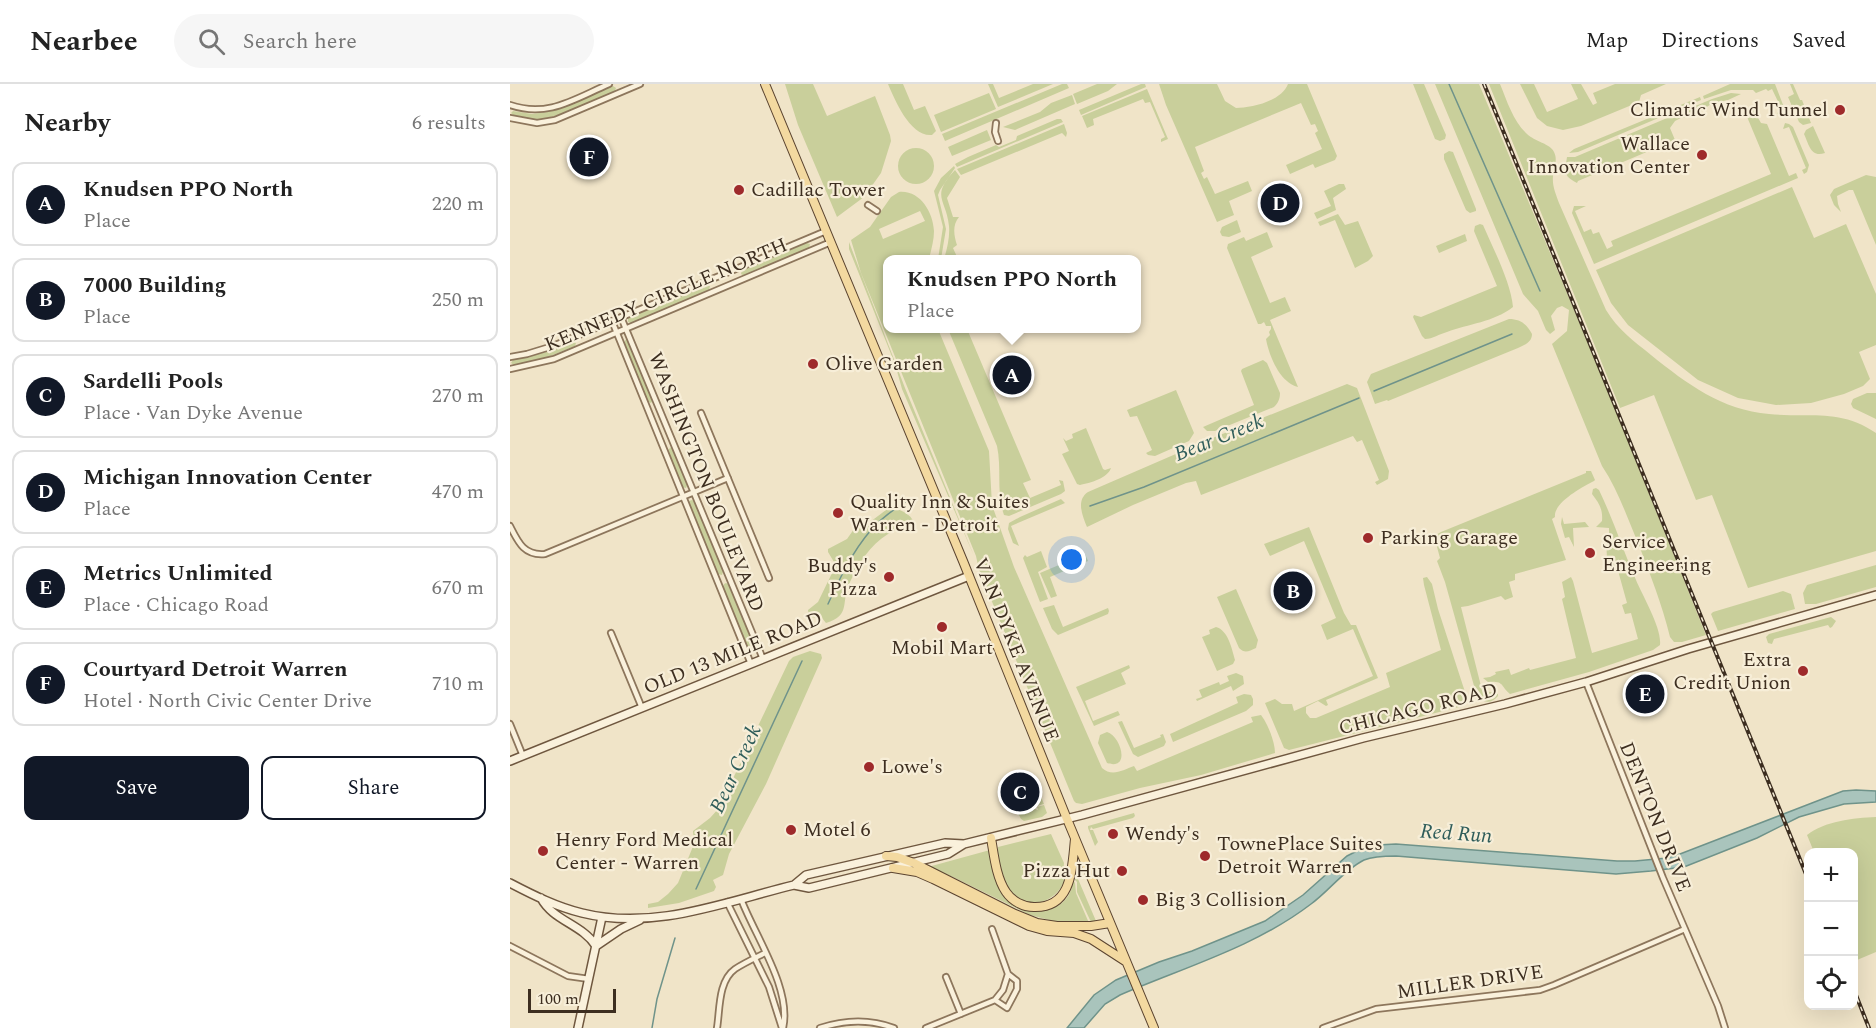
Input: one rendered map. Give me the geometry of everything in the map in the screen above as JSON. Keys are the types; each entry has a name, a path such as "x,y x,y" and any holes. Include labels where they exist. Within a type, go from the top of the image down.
{"main road":[{"name":"VAN DYKE AVENUE","path":"765,84 1154,1028"},
{"name":"OLD 13 MILE ROAD","path":"510,761 969,576"},
{"name":"CHICAGO ROAD","path":"794,885 806,875 945,843 964,844 991,838 1374,735 1474,713 1586,682 1688,648 1876,596"},
{"path":"991,838 999,878 1006,894 1021,904 1035,907 1055,901 1065,891 1071,873 1075,838"},
{"name":"CHICAGO ROAD","path":"510,883 570,910 602,917 642,919 679,915 794,885 809,888 948,854 964,844"},
{"path":"886,856 914,863 1037,923 1057,927 1110,923"},
{"path":"893,868 916,872 933,879 1029,926 1047,931 1074,933 1091,939 1126,962"},
{"path":"541,898 545,906 586,934 596,946"},
{"path":"578,1028 602,917"},
{"path":"596,946 621,929 642,919"}],"street":[{"path":"510,105 530,110 545,110 609,84"},
{"path":"510,118 537,123 555,120 640,84"},
{"path":"996,123 995,132 998,141"},
{"path":"868,205 877,211"},
{"name":"KENNEDY CIRCLE NORTH","path":"510,357 544,349 578,336 826,231"},
{"name":"KENNEDY CIRCLE NORTH","path":"510,369 545,362 583,347 831,242"},
{"path":"733,270 738,281"},
{"path":"712,279 717,290"},
{"name":"WASHINGTON BOULEVARD","path":"621,317 763,659"},
{"name":"WASHINGTON BOULEVARD","path":"612,321 751,664"},
{"path":"578,336 583,347"},
{"path":"701,413 769,578"},
{"path":"510,526 523,549 533,554 545,554 728,478"},
{"path":"611,633 642,708"},
{"name":"DENTON DRIVE","path":"1586,682 1725,1028"},
{"path":"510,724 523,756"},
{"path":"741,898 782,995 786,1012 782,1028"},
{"path":"727,902 769,987 782,1028"},
{"path":"992,929 1008,974 1017,981 1017,989 1007,1008 995,1000"},
{"name":"MILLER DRIVE","path":"1323,1028 1376,1009 1540,990 1685,930"},
{"path":"510,946 568,976 589,979"},
{"path":"717,1028 722,990 727,977 735,969 765,953"},
{"path":"926,1028 995,1000 1004,990 1008,974"},
{"path":"945,977 961,1014"},
{"path":"867,1028 868,1021"},
{"path":"820,1028 844,1022 868,1021 894,1028"}],"green space":[{"path":"785,84 813,84 827,116 875,96 891,141 881,173 864,197 837,217 798,125"},
{"path":"888,84 903,84 914,110 925,106 936,131 932,135 924,134 910,124 899,108"},
{"path":"988,84 993,84 999,98 1033,84 1053,84 998,107"},
{"path":"1062,84 1067,84 1069,88 945,141 942,134"},
{"path":"1097,84 1117,84 1108,91 1077,104 1073,94"},
{"path":"1145,84 1146,87 1081,115 1079,110"},
{"path":"1159,84 1217,84 1225,101 1236,108 1249,107 1272,100 1288,84 1307,84 1337,156 1335,160 1315,168 1313,164 1290,174 1286,165 1322,149 1315,133 1318,131 1315,124 1311,125 1301,103 1195,147 1204,171 1201,173 1204,179 1207,177 1215,194 1248,181 1252,191 1229,201 1234,215 1217,222"},
{"path":"1413,84 1424,84 1446,135 1445,139 1440,141 1435,139"},
{"path":"1435,84 1479,84 1596,362 1706,635 1682,642 1674,642 1670,637 1660,601 1638,543 1618,494 1602,466 1552,344 1567,331 1569,310 1562,306 1557,308 1551,316 1555,330 1550,334 1538,311 1523,294"},
{"path":"1489,84 1500,84 1522,129 1554,152 1556,161 1553,183 1559,203 1606,310 1627,335 1678,376 1706,394 1736,407 1769,414 1837,417 1863,425 1876,433 1876,551 1748,588 1712,495 1696,500 1654,395 1620,408"},
{"path":"1520,84 1534,84 1547,112 1578,99 1571,84 1581,84 1593,105 1597,103 1593,93 1615,84 1666,84 1641,95 1639,102 1581,126 1563,130 1547,126 1537,118"},
{"path":"1730,84 1775,84 1785,110 1779,116 1777,113 1782,110 1772,89 1756,93 1753,90 1731,90 1704,99 1703,96"},
{"path":"1790,84 1793,84 1802,100 1811,123 1803,125 1799,122 1788,97 1794,94"},
{"path":"613,86 616,88 615,91 578,108 547,118 533,120 520,118 511,113 513,111 532,114 547,112"},
{"path":"1147,89 1168,139 1161,142 1161,139 1165,137 1150,102 1145,103 1143,99 1093,119 1094,125 1087,128 1082,116"},
{"path":"989,93 996,109 941,132 934,115"},
{"path":"1731,93 1741,94 1713,103 1692,116 1675,121 1670,128 1675,140 1577,183 1567,175 1565,169 1567,157 1575,157"},
{"path":"1072,95 1075,104 1015,130 1003,127 1040,112 1051,103"},
{"path":"1700,97 1701,100 1578,152 1569,153 1574,149"},
{"path":"1753,109 1761,123 1767,124 1789,176 1796,173 1798,178 1594,264 1572,213 1574,206 1586,206 1575,211 1584,232 1591,229 1593,234 1599,232 1607,249 1613,246 1611,241 1771,174 1745,112"},
{"path":"1057,119 1063,122 957,167 955,164 996,145 999,147 1016,140 1017,136"},
{"path":"1785,123 1793,127 1809,165 1804,174 1802,170 1806,168 1789,127 1783,129"},
{"path":"1064,124 1066,137 1062,133 961,175 957,169"},
{"path":"1813,126 1825,153 1817,154 1811,150 1807,142 1804,134"},
{"path":"987,130 991,140 952,156 948,147"},
{"path":"916,148 928,154 934,166 928,178 916,184 904,178 898,166 904,154"},
{"path":"1449,151 1453,152 1476,211 1470,213 1466,210 1444,159 1444,154"},
{"path":"954,166 955,168 938,195 946,229 942,255 939,255 943,227 934,191 941,178"},
{"path":"955,170 960,177 947,198 953,217 959,217 954,227 957,245 953,248 956,255 945,255 949,230 941,192 947,179"},
{"path":"1866,175 1876,177 1876,245 1853,190 1837,196 1841,212 1834,205 1830,195 1834,189"},
{"path":"1344,184 1346,189 1333,198 1336,210 1317,219 1314,213 1331,206 1324,191"},
{"path":"1792,187 1814,238 1846,224 1876,294 1876,345 1859,352 1870,379 1863,386 1811,403 1776,405 1738,398 1698,380 1628,325 1611,303 1596,270"},
{"path":"899,192 906,192 919,198 924,204 931,217 934,231 930,255 883,255 883,327 861,273 851,240 870,227 891,197","holes":["920,211 925,221 883,239 879,229"]},
{"path":"1338,214 1345,225 1358,221 1373,256 1355,268 1335,220 1320,226 1318,222"},
{"path":"1237,220 1241,232 1229,237 1222,236 1220,232 1222,227"},
{"path":"1483,225 1501,266 1513,307 1489,319 1425,339 1414,315 1421,317 1497,286 1474,231 1475,226"},
{"path":"1267,232 1273,247 1251,257 1270,303 1285,297 1291,311 1270,320 1298,387 1286,380 1276,368 1266,339 1270,335 1271,326 1266,326 1264,322 1258,324 1227,248 1228,244 1244,237 1246,241"},
{"path":"1465,234 1467,241 1439,253 1436,246"},
{"path":"849,242 883,333 974,556 902,389 895,364 849,249"},
{"path":"807,243 810,244 809,248 744,276 741,274 742,270"},
{"path":"707,285 710,286 709,290 631,323 628,322 628,318"},
{"path":"1509,319 1520,321 1528,327 1532,334 1528,343 1388,401 1375,404 1367,382 1371,374"},
{"path":"885,333 940,333 989,451 992,505 1014,567 1102,768 1114,772 1134,766 1137,771 1253,722 1251,717 1261,715 1271,733 1275,753 1201,775 1140,788 1082,804 1076,803 979,570 976,556"},
{"path":"950,333 969,333 1031,480 1023,483 1030,498 1061,485 1059,480 1063,481 1065,491 1009,516 1004,515 1000,498 997,446"},
{"path":"626,339 629,341 653,400 651,403 647,401 624,343"},
{"path":"573,341 576,343 575,346 548,357 514,365 511,363 513,360 546,352"},
{"path":"1263,360 1267,363 1280,393 1277,404 1215,431 1207,431 1203,427 1254,405 1241,371"},
{"path":"1347,384 1357,388 1389,471 1388,479 1377,485 1375,482 1379,480 1362,440 1357,442 1353,436 1201,495 1196,481 1186,483 1087,527 1081,503 1088,492 1215,437"},
{"path":"1176,390 1194,433 1189,441 1155,456 1148,455 1146,453 1152,450 1137,416 1130,417 1127,410"},
{"path":"1867,393 1876,393 1876,419 1853,408 1851,404 1853,399"},
{"path":"1086,428 1103,469 1111,468 1103,477 1080,485 1077,484 1062,454 1069,451 1063,438 1066,441 1073,438 1072,434"},
{"path":"671,447 688,484 686,488 682,487 667,451"},
{"path":"1586,471 1591,471 1595,480 1563,501 1552,519 1566,560 1515,574 1515,580 1509,582 1513,597 1505,600 1501,596 1461,607 1482,690 1498,694 1492,701 1483,701 1476,693 1437,561 1440,558 1434,536 1586,473"},
{"path":"1596,488 1604,501 1655,621 1660,645 1653,650 1589,672 1510,694 1500,683 1488,682 1483,678 1496,674 1495,672 1509,669 1511,675 1529,668 1530,670 1576,658 1562,599 1565,597 1562,582 1571,577 1592,653 1638,639 1631,613 1625,614 1622,605 1627,603 1617,567 1612,568 1607,560 1606,534 1609,533 1609,528 1596,527 1602,521 1602,513 1592,494 1593,489"},
{"path":"1061,499 1065,503 1011,526 1019,546 1013,543 1008,529 1009,523"},
{"path":"692,500 695,501 723,572 722,575 718,574 689,504"},
{"path":"890,507 907,514 913,521 882,538 866,555 850,582 844,607 839,616 826,623 822,618 809,617 808,610 818,602 834,569 834,562 828,549 847,539 854,529 870,522"},
{"path":"1562,517 1564,524 1585,522 1589,527 1573,528 1574,547 1569,537 1565,538 1561,524"},
{"path":"1309,527 1344,613 1351,625 1356,625 1378,678 1326,700 1328,705 1326,706 1318,701 1306,707 1306,713 1310,718 1316,718 1390,687 1386,673 1441,650 1424,585 1423,578 1427,577 1432,584 1466,695 1463,706 1289,750 1284,748 1265,703 1275,699 1282,704 1292,704 1294,711 1373,676 1353,629 1327,640 1321,625 1336,618 1304,541 1270,556 1264,544"},
{"path":"1041,551 1047,567 1038,572 1048,599 1040,602 1023,558 1025,555 1027,557"},
{"path":"1085,554 1088,561 1050,577 1057,596 1051,598 1040,573"},
{"path":"1876,565 1876,587 1816,604 1805,604 1803,593 1807,585"},
{"path":"726,583 754,646 753,651 749,650 723,587"},
{"path":"1236,589 1258,640 1256,648 1247,651 1239,648 1217,597"},
{"path":"1783,591 1791,594 1795,609 1718,631 1711,614 1713,612"},
{"path":"1054,605 1063,627 1108,608 1109,611 1108,614 1058,635 1052,629 1043,608"},
{"path":"1831,617 1836,621 1830,628 1828,625 1774,639 1772,644 1768,643 1766,637 1769,634"},
{"path":"1216,627 1224,632 1235,660 1233,664 1217,671 1202,637 1210,634 1209,630"},
{"path":"810,651 821,654 822,658 766,784 729,854 723,875 713,880 716,887 714,891 679,903 648,908 648,904 658,902 678,883 694,844 693,831 719,808 789,661 793,657"},
{"path":"1129,665 1130,668 1121,673 1126,684 1085,701 1093,721 1118,711 1120,715 1094,726 1076,687"},
{"path":"1236,673 1243,676 1244,684 1233,691 1231,686 1197,701 1196,699 1202,697 1199,690 1219,682 1220,685 1229,681 1227,676"},
{"path":"1244,694 1251,695 1253,699 1253,705 1246,711 1173,742 1170,734 1238,703 1236,697"},
{"path":"1122,721 1134,748 1161,737 1160,735 1163,734 1166,742 1164,746 1138,757 1133,754 1118,722"},
{"path":"1107,732 1116,740 1121,752 1119,762 1114,764 1107,763 1098,743 1100,735"},
{"path":"1033,779 1044,804 1018,811 1016,806 1033,800 1027,785 1031,784"},
{"path":"1044,805 1047,813 1042,817 1024,821 1018,813 1038,810 1037,807"},
{"path":"1134,813 1133,818 1093,829 1091,827 1090,830 1093,830 1098,842 1095,846 1088,826"},
{"path":"1876,817 1876,952 1858,960 1858,848 1812,848 1807,835 1822,826 1849,819"},
{"path":"1051,834 1064,863 1063,874 1066,877 1057,892 1050,898 1034,903 1026,902 1018,898 1007,886 998,859 998,847"},
{"path":"990,850 998,885 1010,902 1028,910 1039,911 1058,906 1066,899 1073,880 1089,923 1053,921 1030,915 928,867"},
{"path":"1075,872 1097,921 1091,922 1077,892 1077,882 1073,878"}],"water":[{"name":"Red Run","path":"1843,791 1876,791 1876,802 1844,804 1799,817 1757,838 1684,867 1616,874 1396,856 1380,856 1364,860 1350,869 1311,904 1267,932 1219,955 1120,995 1105,1004 1084,1028 1067,1028 1094,995 1116,980 1265,921 1303,895 1347,856 1361,849 1396,844 1617,861 1667,858"}],"waterway":[{"name":"Bear Creek","path":"1449,84 1540,291"},
{"name":"Bear Creek","path":"1374,391 1512,334"},
{"name":"Bear Creek","path":"1090,506 1144,487 1359,398"},
{"name":"Bear Creek","path":"828,604 864,538 875,525 911,498"},
{"name":"Bear Creek","path":"696,889 802,661"},
{"name":"Bear Creek","path":"652,1028 657,999 675,938"}],"railway":[{"path":"1484,84 1804,869"},
{"path":"1858,1000 1869,1028"}],"place":[{"name":"Climatic Wind Tunnel","path":"1840,110"},
{"name":"Wallace Innovation Center","path":"1702,155"},
{"name":"Courtyard Detroit Warren","path":"589,157"},
{"name":"Cadillac Tower","path":"739,190"},
{"name":"Michigan Innovation Center","path":"1280,203"},
{"name":"Olive Garden","path":"813,364"},
{"name":"Knudsen PPO North","path":"1012,375"},
{"name":"Quality Inn & Suites Warren - Detroit","path":"838,513"},
{"name":"Parking Garage","path":"1368,538"},
{"name":"Service Engineering","path":"1590,553"},
{"name":"Buddy's Pizza","path":"889,577"},
{"name":"7000 Building","path":"1293,591"},
{"name":"Mobil Mart","path":"942,627"},
{"name":"Extra Credit Union","path":"1803,671"},
{"name":"Metrics Unlimited","path":"1645,694"},
{"name":"Lowe's","path":"869,767"},
{"name":"Sardelli Pools","path":"1020,792"},
{"name":"Motel 6","path":"791,830"},
{"name":"Wendy's","path":"1113,834"},
{"name":"Henry Ford Medical Center - Warren","path":"543,851"},
{"name":"TownePlace Suites Detroit Warren","path":"1205,856"},
{"name":"Pizza Hut","path":"1122,871"},
{"name":"Big 3 Collision","path":"1143,900"}]}
